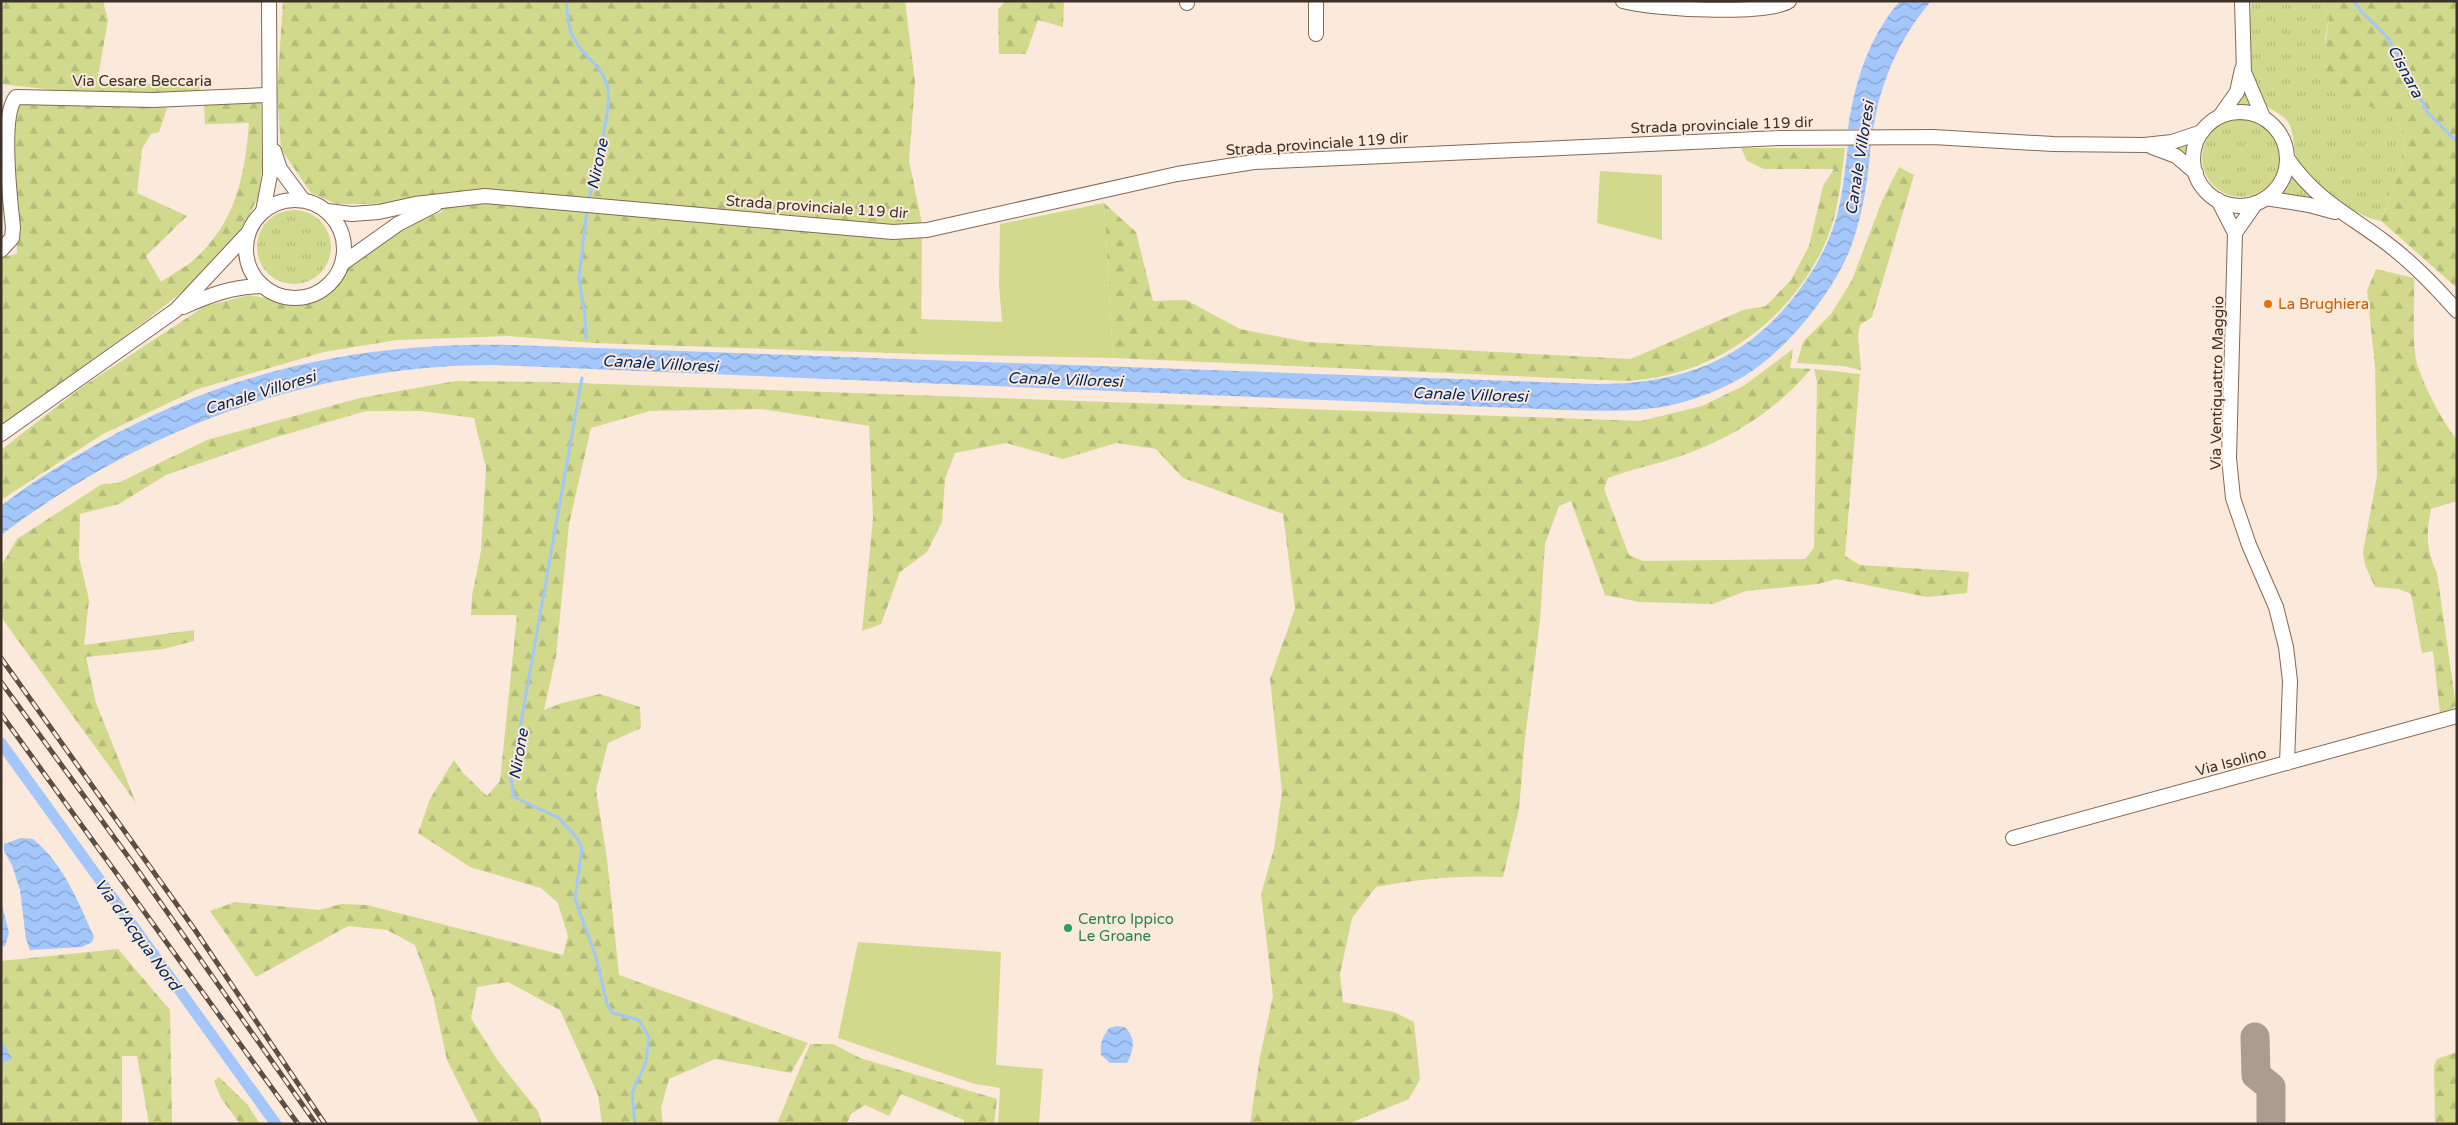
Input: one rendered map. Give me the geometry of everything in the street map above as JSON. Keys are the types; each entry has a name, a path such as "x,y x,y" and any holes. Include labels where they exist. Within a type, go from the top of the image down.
{"street":[{"path":"1,434 176,310 209,277 248,233 263,211 270,175 268,95 269,1"},
{"path":"1316,1 1316,34"},
{"path":"1623,1 1685,8 1728,9 1782,6 1789,1"},
{"path":"2242,1 2243,61 2247,81 2263,117 2281,134 2287,158 2305,183 2343,215 2386,242 2426,277 2457,310"},
{"path":"2243,61 2237,92 2220,116 2202,132 2194,156 2196,172 2204,188 2218,200 2233,205 2261,200 2309,205 2343,215"},
{"name":"Via Cesare Beccaria","path":"1,250 12,238 13,227 5,136 8,110 16,96 153,100 268,95"},
{"path":"2220,116 2237,112 2263,117"},
{"name":"Strada provinciale 119 dir","path":"327,211 352,214 379,212 415,204 485,196 892,232 927,230 1177,174 1254,162 1828,137 1909,137 2144,145 2172,142 2202,132"},
{"path":"248,233 246,253 251,271 263,286 271,292 290,298 309,296 326,287 339,272 343,263 345,254 343,235 339,226 327,211 303,200 280,169 270,138"},
{"name":"Strada provinciale 119 dir","path":"2144,145 2168,152 2196,172"},
{"path":"2234,234 2261,200 2279,185 2284,176 2287,158"},
{"path":"263,211 278,202 303,200"},
{"name":"Via Ventiquattro Maggio","path":"2218,200 2234,234 2230,458 2233,491 2249,545 2276,607 2286,647 2290,680 2287,763"},
{"name":"Strada provinciale 119 dir","path":"343,263 398,224 441,202"},
{"path":"176,310 220,291 263,286"},
{"name":"Via Isolino","path":"2013,838 2457,716"}],"green space":[{"path":"1,1 103,1 108,20 97,82 170,84 200,81 199,95 80,93 1,84"},
{"path":"283,1 905,1 915,82 909,161 922,223 921,354 594,343 507,336 397,340 324,352 198,389 103,434 1,500 1,450 82,387 205,306 250,295 300,305 315,300 335,287 346,269 407,224 442,212 437,194 390,204 337,204 311,193 281,149 277,92"},
{"path":"1005,1 1064,1 1063,27 1038,20 1026,54 999,54 998,10"},
{"path":"2251,1 2323,1 2329,17 2325,40 2340,98 2385,110 2401,127 2405,135 2404,158 2381,221 2359,213 2333,198 2310,178 2302,168 2295,154 2292,131 2288,122 2264,103 2254,81 2250,47"},
{"path":"2323,1 2457,1 2457,288 2381,221 2404,158 2405,135 2401,127 2385,111 2340,98 2329,88 2324,74 2323,62 2329,17"},
{"path":"2244,89 2252,106 2235,106"},
{"path":"261,99 262,167 259,195 243,228 196,281 144,322 1,426 1,257 17,254 13,110 20,102 125,107 169,103 159,132 151,134 142,149 137,193 187,216 146,256 161,282 196,258 210,244 221,229 229,213 241,179 249,123 205,124 204,103"},
{"path":"2241,119 2256,122 2269,130 2277,143 2280,158 2277,173 2269,186 2256,194 2241,197 2226,194 2213,186 2205,173 2202,158 2205,143 2213,130 2226,122"},
{"path":"2192,140 2189,162 2167,145"},
{"path":"1741,148 1845,148 1837,207 1826,241 1811,270 1793,296 1771,319 1746,339 1719,356 1690,368 1659,377 1627,381 1113,358 1104,203 1136,232 1153,301 1186,300 1240,329 1307,342 1631,359 1743,310 1766,306 1791,280 1809,246 1823,186 1834,169 1764,169 1747,161"},
{"path":"1899,167 1914,175 1872,317 1860,325 1858,336 1861,370 1843,366 1797,363 1803,342 1831,314 1852,280 1882,201"},
{"path":"1600,171 1662,175 1662,240 1597,223"},
{"path":"2292,174 2314,198 2313,199 2282,194"},
{"path":"1104,203 1113,358 921,354 921,319 1002,322 999,284 1000,224"},
{"path":"301,210 321,220 329,233 331,247 329,261 321,274 308,282 287,284 267,274 259,261 257,240 267,220 280,212"},
{"path":"2376,269 2414,278 2414,330 2418,368 2433,401 2457,439 2457,501 2431,509 2428,527 2429,549 2437,573 2456,706 2440,714 2433,651 2422,653 2411,594 2399,589 2375,587 2365,565 2363,552 2377,476 2375,366 2367,291"},
{"path":"1793,349 1790,368 1811,369 1785,396 1756,419 1707,446 1669,460 1608,478 1604,489 1629,555 1643,561 1805,559 1814,548 1817,382 1814,369 1860,374 1845,556 1860,565 1969,572 1967,593 1927,597 1836,579 1818,584 1746,591 1713,604 1639,602 1605,595 1571,501 1559,506 1545,544 1540,620 1525,738 1519,809 1503,877 1439,878 1376,887 1352,918 1340,974 1343,1002 1394,1012 1414,1022 1420,1079 1409,1099 1348,1124 1250,1124 1260,1056 1273,996 1261,894 1274,849 1282,792 1270,679 1295,609 1283,514 1183,478 1156,449 1116,443 1063,459 1006,443 955,453 945,479 942,522 927,552 900,572 881,624 862,631 873,518 869,426 762,409 650,411 591,428 569,524 556,656 544,710 562,703 600,694 640,707 641,728 608,743 596,790 607,859 619,975 808,1043 791,1073 715,1059 669,1079 661,1108 663,1124 602,1124 598,1095 560,1010 508,982 477,987 471,1018 498,1061 538,1111 542,1124 479,1124 447,1060 433,996 415,945 387,930 348,926 256,977 210,911 235,902 319,910 341,904 367,905 563,955 568,936 558,903 541,888 470,867 418,833 430,799 454,760 463,773 487,796 500,781 517,615 471,615 472,596 481,551 486,468 474,418 421,411 366,411 270,439 166,475 119,504 80,514 79,557 89,600 84,645 194,630 194,641 163,649 86,657 96,703 136,803 1,617 1,566 17,539 102,484 118,483 207,440 360,398 456,381 548,382 1641,421 1702,406 1745,385"},
{"path":"858,942 1001,952 996,1065 1043,1069 1039,1124 998,1124 1000,1088 975,1084 838,1038"},
{"path":"118,949 170,1010 172,1124 149,1124 137,1056 122,1056 122,1124 1,1124 1,961"},
{"path":"810,1044 833,1044 860,1058 997,1099 994,1124 964,1124 964,1120 901,1094 889,1116 865,1105 851,1114 847,1124 777,1124"},
{"path":"2457,1052 2457,1124 2435,1124 2434,1066 2437,1059"},
{"path":"219,1077 247,1104 260,1124 240,1124 221,1098 214,1081"}],"water":[{"name":"Canale Villoresi","path":"1900,1 1931,1 1910,30 1893,61 1876,111 1873,129 1848,129 1854,95 1865,61 1880,29"},
{"name":"Canale Villoresi","path":"1848,144 1871,144 1867,181 1863,205 1853,241 1837,276 1825,295 1783,346 1752,371 1708,394 1666,406 1621,411 1592,411 494,365 427,368 362,376 297,390 234,410 173,434 113,463 56,497 1,535 1,506 60,466 147,418 247,379 349,355 402,349 456,345 512,345 1597,384 1627,383 1656,379 1683,373 1709,364 1733,352 1756,336 1797,293 1820,258 1833,229 1842,192"},
{"path":"21,838 33,839 44,849 62,872 76,897 94,937 92,942 82,947 30,950 26,939 20,890 12,865 4,851 4,844"},
{"path":"1,901 9,933 5,946 1,947"},
{"path":"1125,1027 1131,1036 1133,1044 1127,1063 1110,1063 1101,1055 1101,1044 1105,1035 1109,1028"},
{"path":"1,1039 12,1059 1,1064"}],"waterway":[{"name":"Nirone","path":"566,1 573,38 597,67 607,85 608,108 589,201"},
{"name":"Cisnara","path":"2354,1 2361,11 2388,38 2428,113 2457,142"},
{"name":"Nirone","path":"586,338 579,278 587,210"},
{"name":"Nirone","path":"582,378 511,779 514,797 559,818 577,838 582,848 575,899 596,957 607,1004 613,1013 639,1020 649,1037 646,1062 632,1093 635,1124"},
{"name":"Via d'Acqua Nord","path":"1,743 276,1124"}],"taxiway":[{"path":"2255,1037 2256,1075 2271,1087 2271,1124"}],"railway":[{"path":"1,658 195,930 325,1124"},
{"path":"1,682 132,862 316,1124"},
{"path":"1,714 298,1124"}],"place":[{"name":"La Brughiera","path":"2268,304"},
{"name":"Centro Ippico Le Groane","path":"1068,928"}]}
